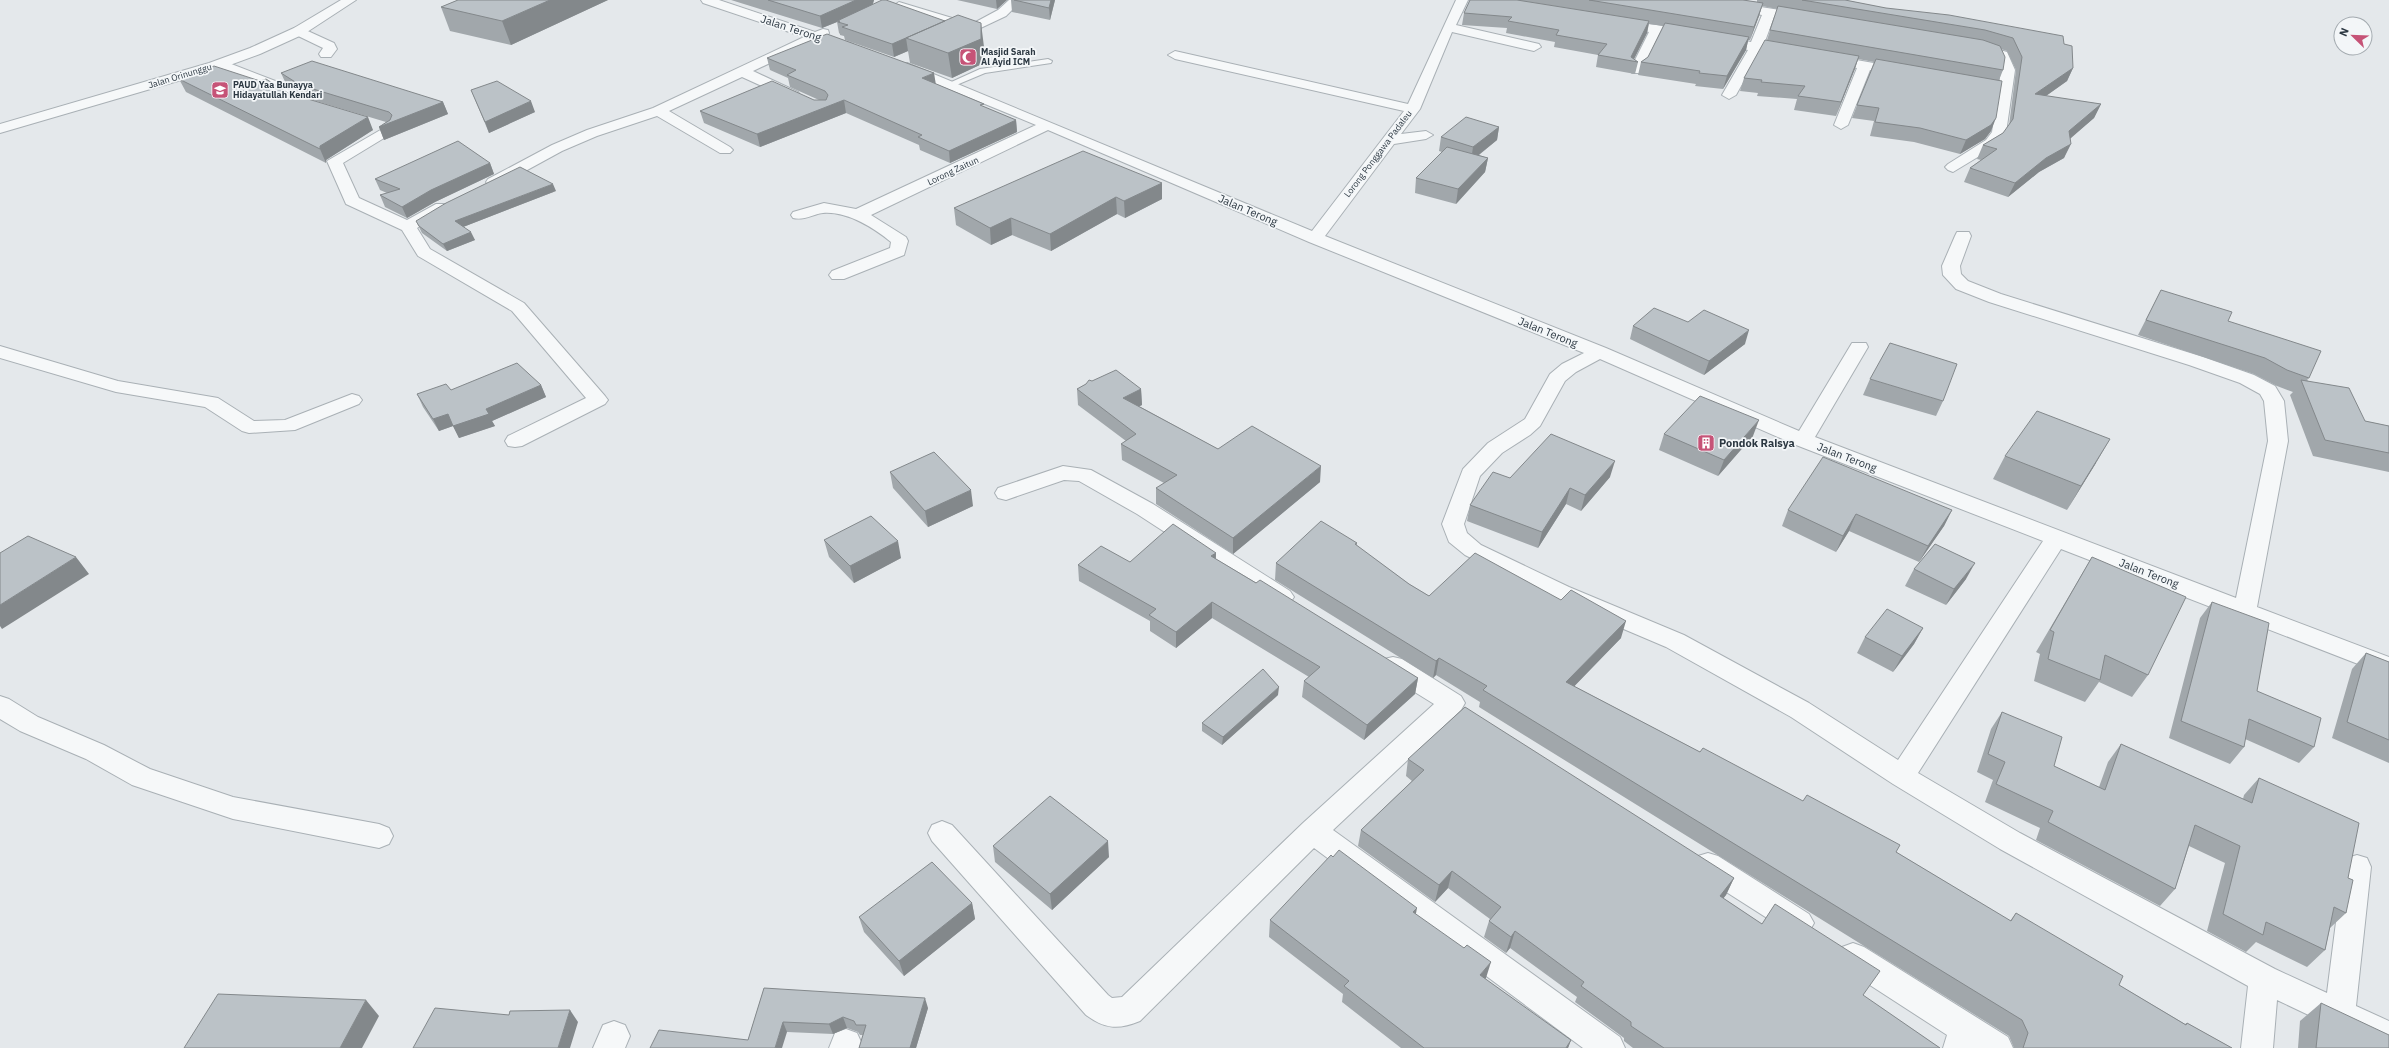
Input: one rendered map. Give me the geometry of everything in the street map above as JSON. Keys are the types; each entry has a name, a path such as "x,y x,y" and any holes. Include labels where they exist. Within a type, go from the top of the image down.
{"street":[{"name":"Jalan Orinunggu","path":"0,123 236,51 286,29 333,0"},
{"name":"Jalan Orinunggu","path":"0,129 221,64 255,51 299,31 350,0"},
{"name":"Jalan Terong","path":"707,0 868,53"},
{"path":"952,38 1002,13 1016,0"},
{"name":"Lorong Ponggawa Padaleu","path":"1315,238 1387,141 1413,109 1448,27 1462,0"},
{"path":"1692,0 1816,20"},
{"path":"882,7 889,4 973,28"},
{"path":"1729,95 1756,47 1769,12"},
{"path":"1604,21 1803,55"},
{"path":"478,190 557,148 592,133 630,122 658,111 839,26"},
{"path":"1448,27 1534,47"},
{"path":"1637,70 1657,29"},
{"path":"299,31 329,46 330,49 326,54"},
{"path":"1953,167 1991,143 1999,133 2008,70 2002,54 1964,46"},
{"name":"Jalan Terong","path":"917,54 893,62 951,84 1315,238 1599,352 1803,440 2389,666"},
{"path":"1175,55 1413,109"},
{"path":"1818,58 1912,74"},
{"path":"221,64 273,85 300,102"},
{"path":"1841,125 1865,66"},
{"path":"743,72 808,102"},
{"path":"1958,82 2005,90"},
{"path":"658,111 725,150"},
{"path":"369,123 389,129 335,162 352,201 408,227 424,252 518,307 598,400 515,441"},
{"name":"Lorong Zaitun","path":"857,215 956,170 1048,125"},
{"path":"1387,141 1426,135"},
{"path":"408,227 456,200"},
{"path":"799,215 824,208 857,215 900,241 898,251 838,275"},
{"path":"1963,236 1951,266 1952,275 1962,285 1995,298 2196,361 2247,379 2268,390 2274,401 2278,441 2245,610"},
{"path":"1803,440 1859,347"},
{"path":"0,352 116,386 211,402 249,427 258,428 288,426 352,400"},
{"path":"1599,352 1569,368 1557,378 1533,422 1523,431 1495,448 1470,474 1453,524 1457,537 1473,550 1561,593 1675,641 1800,710 1902,776 2010,841 2264,979 2389,1037"},
{"path":"1006,493 1063,473 1084,475 1145,509 1300,608"},
{"path":"1902,776 2057,538"},
{"path":"942,833 1097,1005 1108,1013 1129,1011 1138,1004 1313,831 1462,709 1373,653"},
{"path":"0,706 29,724 95,752 141,777 233,808 379,836"},
{"path":"1313,831 1609,1048"},
{"path":"1686,851 1826,940 1962,1038 1997,1048"},
{"path":"2340,1014 2357,867"},
{"path":"2257,1048 2264,979"}],"lane":[{"path":"951,84 983,71 1048,61"}],"building":[{"path":"458,0 550,0 502,21 441,7"},
{"path":"768,0 856,0 820,16"},
{"path":"882,0 886,0 945,21 892,44 842,27 848,25 837,21"},
{"path":"1014,0 1051,0 1049,8"},
{"path":"1470,0 1517,0 1649,21 1631,57 1638,62 1598,55 1607,44 1556,35 1559,30 1508,21 1512,17 1464,13"},
{"path":"1589,0 1743,0 1763,3 1754,27"},
{"path":"1802,0 1845,0 1886,8 1949,15 2063,36 2064,44 2072,46 2073,68 2035,94 2101,104 2069,131 2071,144 2046,158 2015,183 1970,168 1997,149 1983,145 2003,133 2013,119 2022,57 2013,38 1985,30"},
{"path":"1778,6 1983,40 2000,46 2005,57 2003,70 1770,30"},
{"path":"958,15 981,23 981,39 948,53 906,38"},
{"path":"1665,23 1749,37 1727,76 1699,73 1700,71 1641,62 1648,57"},
{"path":"827,34 934,73 922,78 984,104 980,105 1016,120 949,151 918,137 922,135 844,100 757,134 700,111 772,81 814,100 826,100 828,95 825,91 787,75 796,70 767,58"},
{"path":"1765,40 1859,56 1841,102 1798,96 1805,86 1761,82 1762,80 1744,78"},
{"path":"1876,59 2002,81 1996,118 1991,125 1966,140 1920,128 1875,122 1879,108 1857,105"},
{"path":"312,61 443,102 379,127 390,120 392,115 389,112 300,85 281,73"},
{"path":"214,66 260,81 266,79 288,93 368,117 320,146 320,149 179,79"},
{"path":"497,81 531,101 485,122 471,90"},
{"path":"1466,117 1499,127 1473,147 1441,137"},
{"path":"458,141 490,163 431,190 402,207 380,195 400,189 375,179"},
{"path":"1447,147 1488,158 1458,189 1416,178"},
{"path":"1083,151 1162,183 1124,201 1116,197 1050,234 1011,218 990,228 954,208"},
{"path":"520,167 553,184 455,221 471,232 443,244 419,226 416,221 446,203"},
{"path":"2161,290 2232,312 2228,321 2321,351 2309,378 2287,370 2265,358 2146,320"},
{"path":"1654,308 1688,322 1704,310 1749,330 1709,361 1633,326"},
{"path":"1890,343 1957,364 1943,401 1870,379"},
{"path":"517,363 541,385 486,409 489,414 453,426 448,414 433,419 417,394 446,384 451,390"},
{"path":"1116,370 1141,389 1123,398 1218,449 1252,426 1321,466 1233,538 1156,488 1177,475 1121,444 1136,434 1077,389 1086,384 1089,380 1092,381"},
{"path":"2301,380 2349,388 2365,421 2389,426 2389,453 2325,440"},
{"path":"1700,396 1759,420 1724,460 1664,434"},
{"path":"2037,411 2110,439 2081,486 2005,456"},
{"path":"1551,434 1615,461 1585,495 1570,488 1542,532 1470,505 1493,472 1510,478"},
{"path":"934,452 971,490 925,511 890,472"},
{"path":"1823,457 1952,510 1928,546 1856,514 1843,536 1788,510"},
{"path":"871,516 898,541 850,566 824,540"},
{"path":"1321,521 1357,543 1355,544 1409,584 1429,596 1475,553 1561,600 1571,590 1626,621 1566,682 1700,752 1703,748 1803,801 1807,795 1900,845 1896,852 2011,921 2016,913 2123,976 2119,985 2186,1025 2187,1023 2232,1048 2023,1048 2028,1033 2022,1020 1483,690 1487,686 1439,658 1436,661 1276,563"},
{"path":"1173,524 1216,553 1211,556 1256,583 1260,580 1418,678 1367,725 1304,681 1320,667 1212,602 1176,632 1149,615 1156,609 1078,565 1101,546 1130,562"},
{"path":"28,536 76,557 0,605 0,553"},
{"path":"1935,544 1975,563 1954,589 1914,569"},
{"path":"2092,557 2186,597 2148,675 2105,655 2100,680 2048,659 2054,632 2050,630"},
{"path":"2212,602 2269,623 2257,691 2321,718 2314,747 2249,719 2244,747 2181,721"},
{"path":"1887,609 1923,628 1902,656 1865,637"},
{"path":"2366,653 2389,662 2389,740 2347,722"},
{"path":"1263,669 1279,687 1223,737 1202,723"},
{"path":"1465,707 1734,878 1720,896 1762,924 1775,904 1880,971 1863,995 1940,1048 1664,1048 1631,1026 1631,1022 1581,986 1584,982 1515,931 1511,937 1489,921 1501,907 1452,871 1439,885 1361,830 1424,770 1408,759"},
{"path":"2002,712 2062,737 2054,766 2105,790 2121,744 2252,803 2259,778 2359,823 2348,878 2353,880 2346,913 2334,907 2325,950 2266,922 2263,935 2223,914 2240,846 2195,825 2175,889 2048,822 2053,811 1996,784 2005,762 1988,754"},
{"path":"1050,796 1108,841 1050,894 993,846"},
{"path":"1339,850 1417,908 1413,912 1464,948 1467,945 1491,962 1480,975 1571,1040 1566,1048 1424,1048 1344,986 1349,981 1270,920 1331,855 1333,857"},
{"path":"932,862 972,903 899,961 859,917"},
{"path":"764,988 925,998 910,1048 859,1048 866,1025 856,1025 854,1021 843,1017 829,1024 783,1022 775,1048 650,1048 659,1030 748,1040"},
{"path":"218,994 366,1000 340,1048 184,1048"},
{"path":"2321,1003 2389,1035 2389,1048 2316,1048"},
{"path":"435,1008 509,1015 510,1011 570,1010 558,1048 413,1048"}],"place":[{"name":"Masjid Sarah Al Ayid ICM","path":"968,57"},
{"name":"PAUD Yaa Bunayya Hidayatullah Kendari","path":"220,90"},
{"name":"Pondok Raisya","path":"1706,443"}]}
